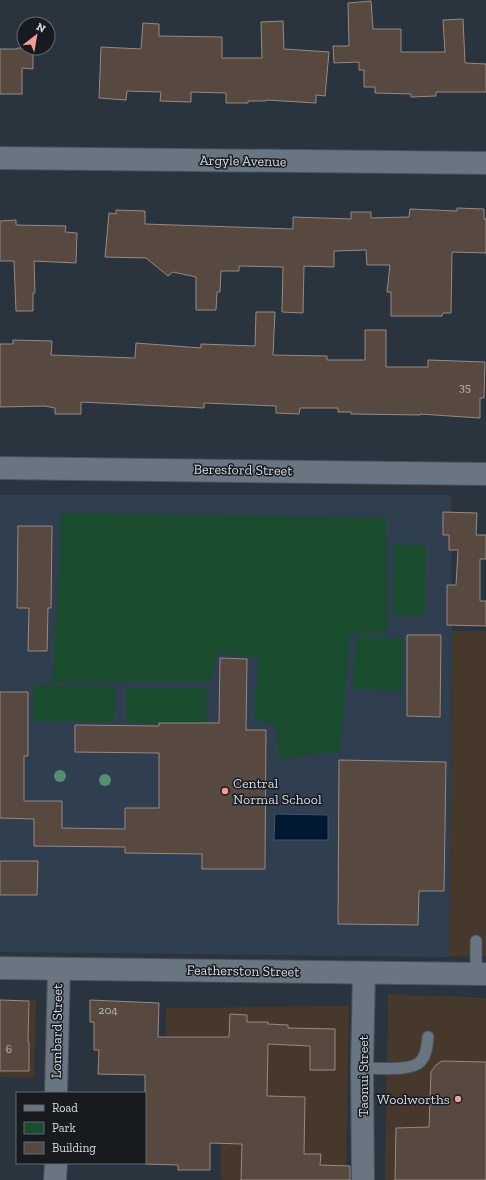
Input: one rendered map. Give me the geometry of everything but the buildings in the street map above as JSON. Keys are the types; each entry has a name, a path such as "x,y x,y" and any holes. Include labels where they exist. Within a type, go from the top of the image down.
{"street":[{"name":"Argyle Avenue","path":"0,158 486,163"},
{"name":"Beresford Street","path":"0,468 486,474"},
{"name":"Featherston Street","path":"0,968 481,974"},
{"name":"Lombard Street","path":"56,1092 58,968"},
{"name":"Taonui Street","path":"363,1180 362,1068 364,973"},
{"path":"55,1180 56,1164"}],"lane":[{"path":"476,940 481,974"},
{"path":"362,1068 412,1067 421,1062 426,1051 428,1037"}],"shaded area":[{"name":"Central Normal School","path":"0,495 451,495 452,631 449,957 0,952"},
{"path":"452,631 486,631 486,956 449,957"},
{"path":"275,814 328,815 328,840 274,840"},
{"path":"388,994 486,998 486,1180 385,1180"},
{"path":"0,999 36,1000 34,1078 0,1077"},
{"path":"349,1006 346,1180 221,1180 220,1094 165,1095 166,1008"}],"green space":[{"path":"61,513 386,518 387,633 350,633 340,751 279,759 276,726 254,719 259,658 218,653 210,681 53,682"},
{"path":"394,544 426,545 425,615 393,615"},
{"path":"357,636 403,639 402,691 352,688"},
{"path":"34,685 115,686 114,722 33,721"},
{"path":"126,688 207,688 207,724 126,723"}],"place":[{"name":"Central Normal School","path":"225,791"},
{"name":"Woolworths","path":"458,1099"}]}
